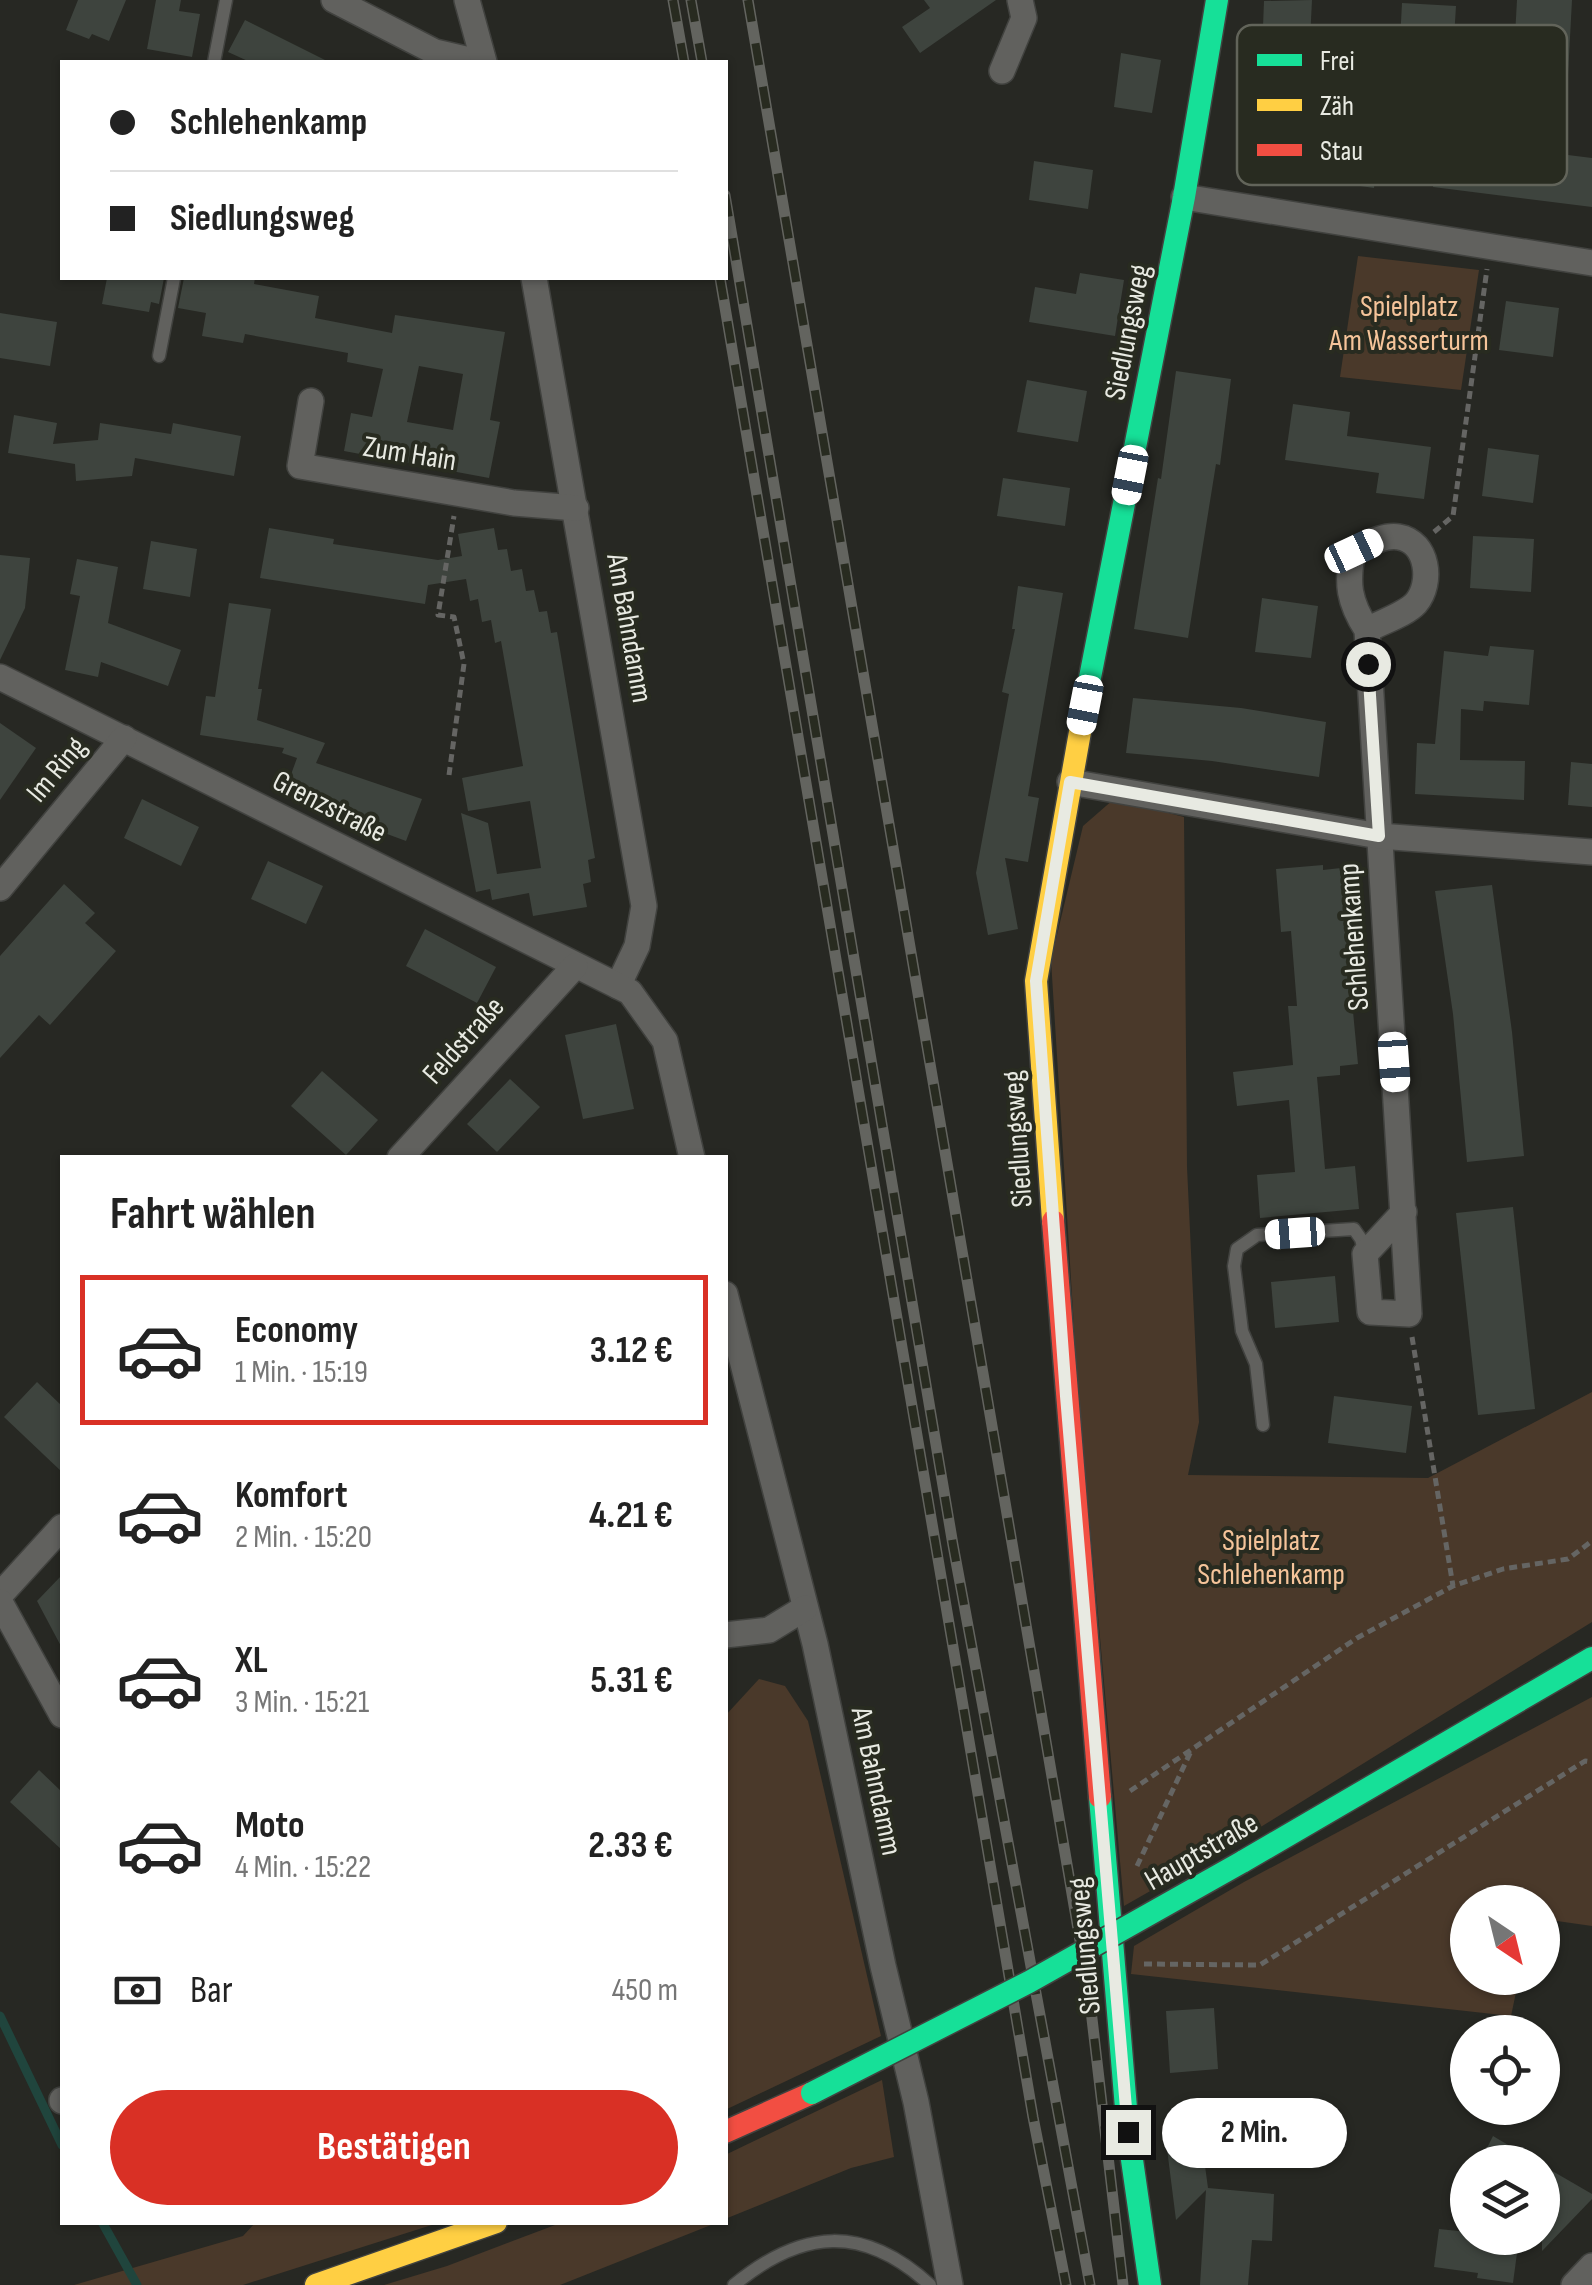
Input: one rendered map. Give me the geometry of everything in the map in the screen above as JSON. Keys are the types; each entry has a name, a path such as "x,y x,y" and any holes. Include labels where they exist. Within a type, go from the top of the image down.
{"street":[{"path":"334,0 436,52 472,60"},
{"path":"467,0 481,60"},
{"path":"1002,71 1024,18 1020,0"},
{"name":"Siedlungsweg","path":"1150,2285 1128,2132 1066,1396 1036,981 1070,782 1184,197 1217,0"},
{"path":"1184,197 1592,262"},
{"name":"Am Bahndamm","path":"534,280 644,906 624,989"},
{"name":"Zum Hain","path":"311,401 300,466 458,494 576,508"},
{"name":"Schlehenkamp","path":"1366,630 1408,1314"},
{"name":"Grenzstraße","path":"0,676 624,989"},
{"name":"Im Ring","path":"0,888 124,738"},
{"name":"Schlehenkamp","path":"1070,782 1379,836 1592,852"},
{"name":"Feldstraße","path":"403,1155 574,966"},
{"path":"624,989 665,1040 691,1155"},
{"path":"1404,1212 1365,1254 1370,1312 1408,1314"},
{"name":"Am Bahndamm","path":"728,1306 805,1608 916,2102 950,2285"},
{"path":"60,1529 0,1599 60,1711"},
{"path":"728,1635 768,1630 805,1608"},
{"name":"Hauptstraße","path":"728,2131 927,2038 1130,1928 1592,1658"},
{"path":"316,2285 487,2225"},
{"path":"1574,2285 1592,2266"}],"lane":[{"path":"214,60 226,0"},
{"path":"160,356 174,280"},
{"path":"1263,1425 1256,1364 1242,1331 1234,1266 1237,1250 1257,1235 1354,1230 1361,1238 1365,1254"},
{"path":"734,2285 779,2253 815,2241 856,2242 902,2260 930,2285"}],"path":[{"path":"1453,516 1490,246"},
{"path":"1464,368 1473,366"},
{"path":"449,775 464,664 454,616 438,615 458,494"},
{"path":"1408,1314 1453,1586"},
{"path":"1102,1810 1357,1638 1453,1586 1503,1569 1568,1559 1592,1541"},
{"path":"1110,1901 1130,1881 1193,1746"},
{"path":"1116,1963 1260,1966 1585,1761 1592,1762"}],"green space":[{"name":"Spielplatz Am Wasserturm","path":"1358,256 1479,270 1461,390 1340,377"},
{"name":"Spielplatz Schlehenkamp","path":"1114,799 1184,817 1187,1167 1199,1422 1188,1475 1428,1478 1592,1392 1592,1622 1238,1841 1124,1906 1078,1391 1051,960 1083,826"},
{"path":"759,1679 785,1686 808,1721 881,2036 728,2109 728,1713"},
{"path":"1592,1697 1592,1926 1560,1921 1560,1885 1450,1885 1450,1995 1515,1995 1511,2015 1131,1974 1134,1946 1244,1882"},
{"path":"882,2080 894,2157 851,2168 728,2218 728,2154"},
{"path":"253,2225 432,2225 243,2285 74,2285 243,2236"},
{"path":"555,2225 711,2225 560,2285 384,2285"}],"building":[{"path":"78,0 126,0 109,41 92,34 89,39 66,30"},
{"path":"156,0 181,0 179,11 200,14 192,57 147,49"},
{"path":"924,0 996,0 920,53 902,27 930,8"},
{"path":"1312,0 1311,25 1263,25 1264,1"},
{"path":"1517,0 1572,0 1568,75 1567,25 1516,25"},
{"path":"1402,3 1456,6 1455,25 1401,25"},
{"path":"245,20 325,60 246,60 228,52"},
{"path":"1121,53 1161,60 1152,113 1114,107"},
{"path":"1567,155 1592,158 1592,207 1433,187 1567,185"},
{"path":"1034,161 1093,170 1088,209 1029,200"},
{"path":"1080,273 1124,280 1115,336 1029,322 1035,287 1076,294"},
{"path":"107,280 164,280 159,304 151,302 149,312 102,304"},
{"path":"184,280 255,280 254,284 319,296 315,318 392,333 395,315 505,332 490,420 500,422 489,478 344,451 351,413 372,417 383,369 347,362 348,353 245,334 243,343 202,336 206,313 178,308","holes":["419,366 463,374 453,430 407,422"]},
{"path":"1506,301 1559,308 1553,357 1499,350"},
{"path":"0,313 57,322 50,366 0,358"},
{"path":"1176,371 1231,379 1220,465 1216,464 1188,638 1134,629"},
{"path":"1027,380 1087,391 1078,442 1017,432"},
{"path":"1293,404 1350,412 1347,436 1431,447 1424,499 1376,493 1379,473 1285,460"},
{"path":"14,415 57,423 53,444 98,440 100,423 171,434 173,423 241,436 234,476 135,458 132,476 76,481 75,464 8,453"},
{"path":"1488,448 1539,455 1533,503 1482,496"},
{"path":"1003,478 1070,488 1065,526 997,516"},
{"path":"269,528 334,539 333,544 438,560 462,556 458,534 494,528 498,550 507,549 511,571 522,569 526,591 534,590 539,612 547,611 551,633 557,632 595,858 588,860 591,882 583,884 587,907 533,916 529,893 492,900 490,889 476,892 461,813 488,823 497,874 541,868 530,801 468,811 462,778 523,766 501,641 495,643 491,620 482,622 478,599 470,601 466,579 428,585 425,604 260,578"},
{"path":"1473,536 1534,539 1531,592 1470,588"},
{"path":"151,541 197,549 190,597 143,589"},
{"path":"0,555 30,558 25,608 0,660"},
{"path":"77,559 118,567 108,623 181,650 168,686 101,662 98,677 65,670 80,596 70,594"},
{"path":"1018,586 1063,593 1028,796 1039,798 1028,862 1005,858 1018,929 988,935 976,873 1009,694 1002,692 1015,629"},
{"path":"1262,598 1318,606 1311,658 1255,652"},
{"path":"229,603 271,609 257,720 325,743 316,763 422,799 406,841 352,821 355,814 285,791 297,758 282,753 284,748 200,735 206,696 215,697"},
{"path":"1490,646 1534,650 1529,705 1484,701 1483,711 1461,709 1460,760 1525,761 1524,800 1415,794 1417,743 1435,744 1444,651 1488,656"},
{"path":"1133,698 1241,708 1326,722 1319,777 1126,753"},
{"path":"0,723 36,748 0,800"},
{"path":"1571,762 1592,764 1592,807 1568,805"},
{"path":"142,799 199,827 181,866 124,838"},
{"path":"268,861 323,886 306,924 251,899"},
{"path":"1323,865 1323,870 1341,868 1346,927 1355,926 1361,1000 1352,1001 1358,1064 1340,1066 1340,1075 1317,1077 1325,1169 1355,1166 1359,1209 1260,1218 1257,1175 1295,1172 1289,1100 1237,1106 1233,1072 1293,1065 1288,1006 1297,1006 1291,931 1281,932 1276,869"},
{"path":"64,884 95,913 85,923 116,951 50,1025 39,1015 0,1058 0,956"},
{"path":"1492,885 1524,1156 1467,1162 1453,1014 1435,891"},
{"path":"425,929 496,967 477,1003 406,966"},
{"path":"616,1024 634,1109 583,1119 565,1035"},
{"path":"322,1071 378,1120 346,1155 291,1106"},
{"path":"510,1079 540,1107 497,1152 467,1124"},
{"path":"1513,1207 1535,1409 1478,1415 1456,1213"},
{"path":"1335,1276 1339,1322 1275,1328 1271,1282"},
{"path":"37,1382 60,1404 60,1470 4,1417"},
{"path":"1334,1396 1412,1406 1406,1453 1328,1443"},
{"path":"60,1577 60,1644 37,1601"},
{"path":"39,1770 60,1790 60,1848 10,1802"},
{"path":"1214,2008 1218,2069 1170,2073 1166,2011"},
{"path":"1200,2129 1208,2188 1274,2194 1272,2241 1252,2240 1248,2285 1200,2285 1206,2190 1176,2220 1165,2133"},
{"path":"1493,2136 1508,2145 1488,2145"},
{"path":"1560,2175 1592,2194 1592,2199 1560,2232"},
{"path":"1439,2229 1450,2230 1450,2255 1517,2255 1513,2283 1434,2267"}],"waterway":[{"path":"0,2016 60,2141"},
{"path":"104,2225 137,2285"}],"railway":[{"path":"673,0 684,60"},
{"path":"691,0 702,60"},
{"path":"748,0 1089,1993 1123,2285"},
{"path":"728,213 953,1545 1090,2285"},
{"path":"720,280 1033,2117 1066,2285"}],"traffic: fast":[{"path":"1086,698 1184,197 1217,0"},
{"path":"1242,1862 1592,1658"},
{"path":"1100,1797 1128,2132 1150,2285"},
{"path":"812,2093 1029,1982 1242,1862"}],"traffic: slow":[{"path":"1053,1221 1036,981 1086,698"},
{"path":"316,2285 487,2225"}],"traffic: jam":[{"path":"1053,1221 1100,1797"},
{"path":"728,2131 812,2093"}],"route":[{"path":"1128,2132 1066,1396 1036,981 1070,782 1379,836 1368,664"}]}
